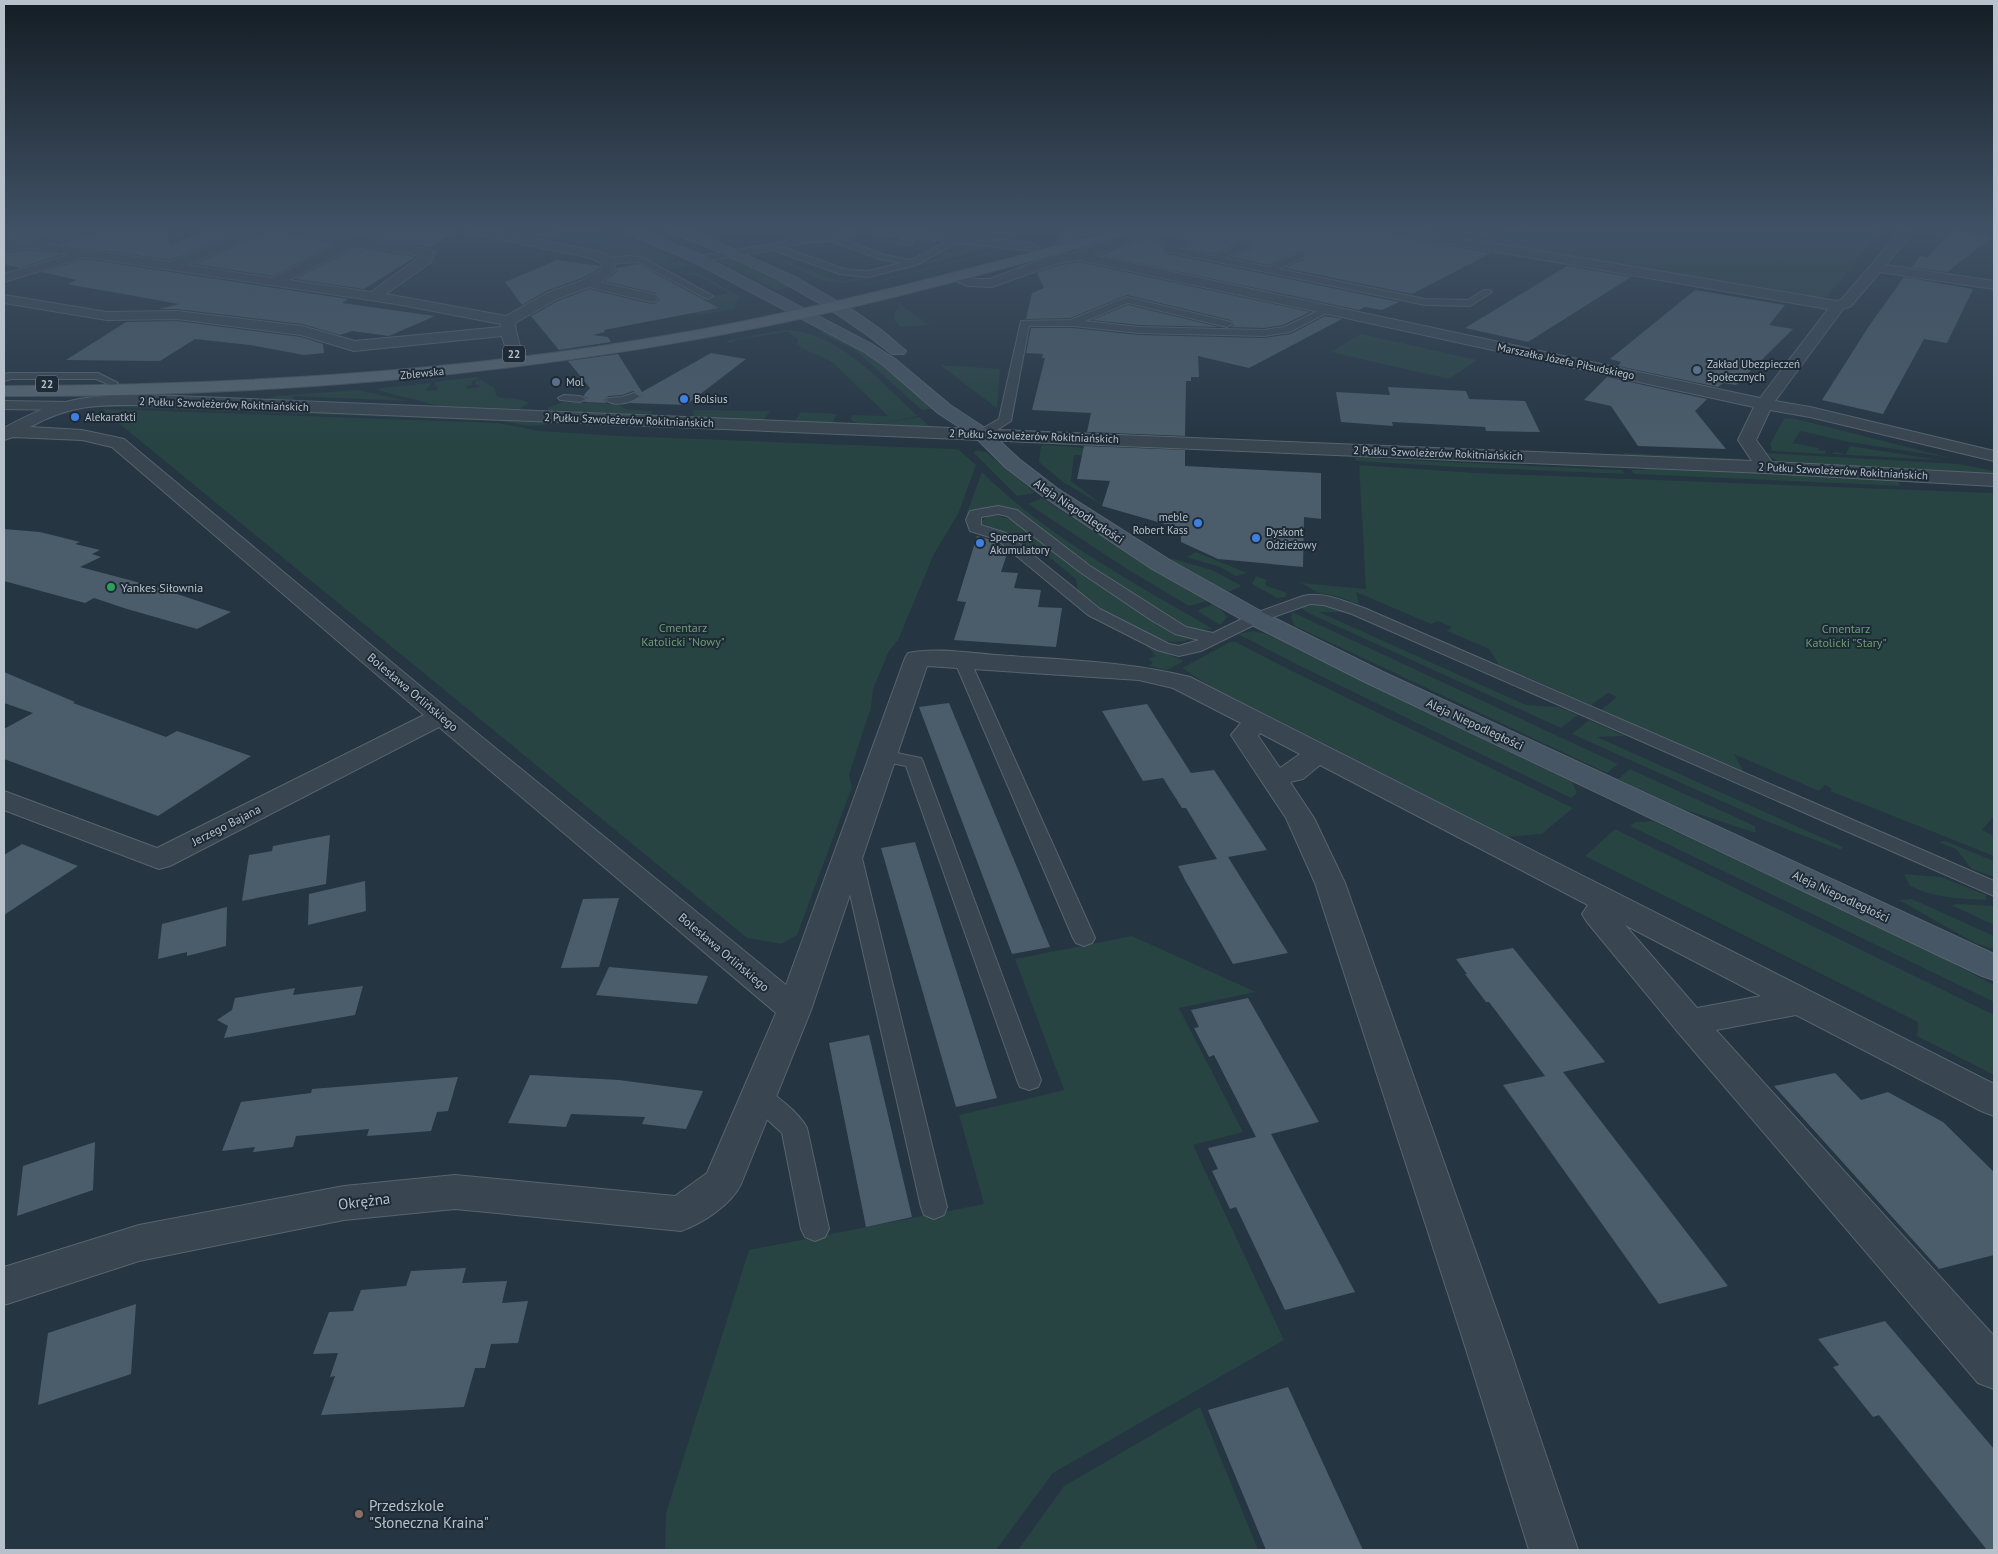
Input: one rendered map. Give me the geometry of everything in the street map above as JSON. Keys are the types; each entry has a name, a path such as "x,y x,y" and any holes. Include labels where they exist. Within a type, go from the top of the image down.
{"main road":[{"name":"22","path":"831,304 836,303"},
{"name":"22","path":"831,304 838,303"},
{"name":"Zblewska","path":"4,391 218,387 362,378 445,370 641,344 831,304"},
{"name":"Zblewska","path":"4,384 112,383 351,371 514,354 798,311"}],"street":[{"path":"25,303 107,316 177,315 302,332 354,346 508,326 542,303"},
{"path":"399,303 508,326"},
{"name":"Aleja Niepodległości","path":"782,303 882,357 944,409 982,434"},
{"name":"Aleja Niepodległości","path":"828,303 868,326 962,406 982,434 1012,463 1051,493 1160,564 1256,618 1374,677 1994,968"},
{"name":"Marszałka Józefa Piłsudskiego","path":"1293,303 1810,412 1994,456"},
{"path":"1818,303 1838,306 1846,303"},
{"path":"1766,467 1746,440 1750,428 1838,306"},
{"path":"508,326 514,354"},
{"name":"2 Pułku Szwoleżerów Rokitniańskich","path":"6,434 49,411 70,405 111,400 150,400 1766,467 1994,480"},
{"name":"Bolesława Orlińskiego","path":"6,434 82,436 118,443 441,716 794,1010"},
{"path":"758,1096 794,1010 917,658 1138,673 1181,682 1994,1101"},
{"name":"Jerzego Bajana","path":"4,800 159,859 441,716"},
{"path":"1257,722 1244,735 1300,818 1330,883 1487,1346 1553,1550"},
{"path":"1273,778 1293,773 1318,753"},
{"path":"1606,901 1598,914 1689,1022 1994,1368"},
{"path":"1689,1022 1802,1001"},
{"name":"Okrężna","path":"4,1286 139,1243 344,1203 454,1192 681,1214 722,1184 758,1096"}],"lane":[{"path":"1073,323 1120,303"},
{"path":"1137,303 1264,333"},
{"path":"1448,303 1471,303"},
{"path":"982,434 1005,422 1025,323 1073,323 1139,330 1264,333 1286,330 1327,310"},
{"path":"4,378 10,376 98,376 112,383"},
{"path":"612,400 623,400 634,396"},
{"path":"564,398 580,399"},
{"path":"4,405 70,405"},
{"path":"1215,638 1181,631 1157,617 1085,569 1012,513 998,510 975,514 973,520 975,528 1000,536 1094,612 1163,647 1179,651 1194,648 1215,638 1256,618 1308,599 1326,600 1358,611 1994,889"},
{"path":"962,660 1084,938"},
{"path":"882,756 914,762 1029,1080"},
{"path":"850,847 934,1206"},
{"path":"758,1096 794,1128 815,1229"}],"green space":[{"path":"711,303 736,303 736,307 733,309 698,316 690,307 697,305 708,311 720,309"},
{"path":"899,303 930,325 901,327 893,318"},
{"path":"782,330 802,332 839,348 873,373 918,416 874,424 857,423 851,420 852,415 888,416 832,362 797,344 798,339 788,332 735,340 735,342 728,343 726,341"},
{"path":"826,330 876,358 935,408 922,410 855,350 821,333"},
{"path":"1361,334 1477,360 1449,379 1331,352"},
{"path":"940,365 1000,369 997,408"},
{"path":"476,377 480,379 473,380 471,385 466,386 468,389 480,387 478,384 475,385 476,381 481,380 494,388 497,396 528,403 520,409 439,406 376,390 430,383 426,391 438,390 435,382"},
{"path":"356,390 408,401 292,396 297,402 263,400 276,396"},
{"path":"563,402 617,404 625,409 652,411 651,415 548,410 548,408"},
{"path":"130,404 239,408 230,411 94,406"},
{"name":"Cmentarz Katolicki \"Nowy\"","path":"104,409 498,423 540,431 620,436 955,449 959,450 976,465 958,514 934,554 898,640 889,651 873,689 871,707 849,775 852,787 797,935 782,944 747,938 105,412"},
{"path":"250,409 553,422 528,426 502,421 251,412 249,411"},
{"path":"693,410 770,411 762,421 694,418"},
{"path":"801,412 837,414 832,423 795,421"},
{"path":"919,417 930,427 874,426 877,424"},
{"path":"1786,418 1951,458 1849,442 1800,431 1793,443 1819,448 1818,450 1826,451 1825,454 1772,451 1770,444"},
{"path":"1041,446 1077,447 1116,453 1116,457 1074,455 1071,481 1105,507 1063,482 1039,462"},
{"path":"1850,446 1941,460 1832,454 1834,452 1846,454"},
{"path":"978,450 986,452 1035,493 1017,496 973,452"},
{"path":"1624,453 1745,459 1739,461 1625,456"},
{"path":"1765,453 1959,464 1994,471 1994,474 1795,464 1777,461"},
{"path":"1358,454 1372,455 1382,459 1622,470 1625,474 1356,461 1355,456"},
{"name":"Cmentarz Katolicki \"Stary\"","path":"1359,465 1476,473 1994,493 1994,816 1982,830 1994,836 1994,856 1830,791 1832,789 1825,785 1819,791 1734,754 1744,772 1601,710 1617,697 1608,693 1591,705 1499,665 1489,649 1447,631 1452,627 1438,621 1431,624 1356,592 1359,604 1336,596 1319,593 1301,583 1366,589"},
{"path":"1644,468 1789,473 1898,482 1901,486 1634,474 1631,470 1645,470"},
{"path":"982,472 1007,495 1062,538 1122,576 1213,629 1198,630 1180,624 1098,571 1014,509 981,508 966,515"},
{"path":"1042,498 1149,568 1207,601 1189,606 1130,571 1028,504"},
{"path":"995,515 1009,519 1029,531 1194,637 1182,642 1167,641 1151,636 1117,619 1078,591 1076,579 1039,549 1026,547 1008,533 983,524 981,521 988,516"},
{"path":"1196,552 1247,573 1236,576 1220,567 1186,557"},
{"path":"1167,557 1212,570 1240,585 1240,587 1228,592"},
{"path":"1256,576 1267,580 1265,583 1267,586 1287,593 1285,597 1277,598 1252,584"},
{"path":"1213,604 1221,609 1227,617 1220,625 1199,612 1199,610"},
{"path":"1327,606 1345,612 1319,612 1526,705 1558,707 1578,715 1561,728 1308,613 1300,607"},
{"path":"1292,612 1618,764 1607,773 1295,626 1291,618"},
{"path":"1253,631 1266,634 1572,782 1577,793 1571,798 1238,634"},
{"path":"1230,642 1236,642 1573,808 1542,834 1508,837 1208,685 1182,668"},
{"path":"1145,644 1184,661 1167,670 1149,666 1153,662 1148,659 1156,656"},
{"path":"1589,720 1625,736 1597,737 1843,847 1841,850 1766,821 1572,734"},
{"path":"1630,769 1755,826 1756,833 1683,809 1618,779"},
{"path":"1653,821 1926,949 1994,985 1994,1002 1630,826 1635,822"},
{"path":"1615,829 1994,1015 1994,1075 1917,1036 1918,1022 1585,856"},
{"path":"1945,841 1994,861 1994,877 1972,869 1956,849 1938,842"},
{"path":"1904,874 1941,877 1986,895 1986,900 1928,893 1910,886"},
{"path":"1912,899 1994,936 1994,949 1975,943 1899,900"},
{"path":"1951,905 1994,906 1994,925"},
{"path":"1132,936 1256,992 1179,1008 1243,1132 1193,1145 1284,1340 1053,1473 996,1550 665,1550 666,1513 749,1250 984,1204 959,1115 1064,1090 1015,959"},
{"path":"1200,1407 1258,1550 1018,1550 1064,1486"}],"building":[{"path":"171,303 343,303 435,316 389,336 352,331 340,335 302,324 177,309 159,309 179,304"},
{"path":"555,303 709,303 719,308 604,330 605,332 593,335 608,337 611,342 559,350 531,316"},
{"path":"1030,303 1108,303 1070,318 1026,319"},
{"path":"1158,303 1266,303 1310,312 1283,325 1264,328 1230,327 1234,325 1231,320"},
{"path":"1324,303 1398,303 1382,310 1365,307 1359,310"},
{"path":"1507,303 1591,303 1528,342 1465,328"},
{"path":"1680,303 1770,303 1785,305 1769,325 1793,329 1736,385 1723,383 1718,387 1618,366 1621,362 1610,359"},
{"path":"1886,303 1966,303 1947,343 1924,339 1883,414 1822,400"},
{"path":"1128,305 1219,327 1139,325 1092,320"},
{"path":"1325,316 1342,319 1249,368 1198,356 1199,377 1191,377 1191,381 1186,381 1185,436 1087,432 1091,413 1032,410 1045,358 1042,358 1043,354 1026,353 1031,328 1073,328 1139,335 1264,338 1291,334"},
{"path":"177,321 301,337 323,344 324,353 304,355 250,345 195,339 160,361 66,360 126,322"},
{"path":"711,353 746,359 686,405 630,403 642,396 633,391 622,395 608,396 604,400 607,403 584,402 588,398 583,396 590,388 568,361 618,354 642,392"},
{"path":"1607,377 1707,399 1695,411 1726,449 1638,446 1611,406 1584,400"},
{"path":"1388,387 1466,391 1469,399 1525,401 1540,432 1486,431 1485,427 1392,422 1393,426 1341,422 1336,392 1390,395"},
{"path":"1084,446 1185,450 1185,466 1321,473 1321,519 1304,517 1303,567 1218,559 1181,542 1181,533 1167,531 1168,525 1102,506 1110,481 1077,479"},
{"path":"4,529 40,532 80,542 75,544 100,550 92,554 101,557 80,567 156,587 231,612 197,629 94,598 85,603 4,581"},
{"path":"977,536 995,541 1008,551 1001,572 1018,573 1014,588 1041,590 1038,607 1062,608 1056,647 954,640 966,602 957,601"},
{"path":"4,672 75,702 73,703 166,737 177,731 251,756 158,816 4,759 4,729 33,713 4,703"},
{"path":"949,703 1050,947 1012,954 919,707"},
{"path":"1147,704 1191,773 1214,770 1267,850 1228,857 1288,953 1233,964 1185,880 1178,866 1217,859 1186,808 1182,808 1163,778 1143,781 1102,711"},
{"path":"330,835 326,884 242,901 249,855 272,851 273,846"},
{"path":"915,842 997,1098 956,1107 881,848"},
{"path":"22,844 78,866 4,915 4,855"},
{"path":"365,881 366,911 308,925 309,894"},
{"path":"619,898 599,967 561,968 583,899"},
{"path":"227,907 226,946 187,956 187,952 158,959 162,924"},
{"path":"1513,948 1605,1062 1563,1072 1728,1286 1659,1304 1503,1085 1545,1076 1489,1002 1486,1002 1456,959"},
{"path":"609,967 708,976 697,1004 596,995"},
{"path":"363,986 355,1015 224,1038 228,1026 217,1020 232,1010 235,998 295,988 293,995"},
{"path":"1248,998 1319,1122 1271,1134 1355,1292 1285,1310 1236,1207 1230,1209 1212,1171 1218,1169 1208,1148 1256,1137 1214,1055 1209,1057 1194,1028 1199,1027 1191,1010"},
{"path":"869,1035 912,1217 866,1227 829,1043"},
{"path":"1835,1073 1861,1100 1888,1092 1943,1122 1994,1172 1994,1255 1939,1269 1774,1086"},
{"path":"530,1075 619,1080 703,1091 686,1129 642,1124 645,1117 571,1114 566,1127 508,1123"},
{"path":"458,1077 448,1111 437,1112 431,1131 367,1136 369,1129 296,1136 293,1147 253,1152 255,1147 222,1151 241,1102 311,1093 312,1089"},
{"path":"95,1142 93,1190 17,1216 23,1166"},
{"path":"466,1268 462,1283 507,1281 502,1303 528,1301 518,1343 491,1344 485,1368 475,1368 464,1407 321,1415 335,1376 330,1377 338,1353 313,1354 329,1312 353,1311 361,1290 406,1286 411,1271"},
{"path":"136,1304 131,1374 38,1405 48,1333"},
{"path":"1885,1321 1994,1449 1994,1550 1987,1550 1879,1415 1873,1417 1833,1367 1839,1365 1818,1339"},
{"path":"1288,1387 1363,1550 1266,1550 1208,1410"}],"place":[{"name":"Zakład Ubezpieczeń Społecznych","path":"1697,370"},
{"name":"Mol","path":"556,382"},
{"name":"Bolsius","path":"684,399"},
{"name":"Alekaratkti","path":"75,417"},
{"name":"meble Robert Kass","path":"1198,523"},
{"name":"Dyskont Odzieżowy","path":"1256,538"},
{"name":"Specpart Akumulatory","path":"980,543"},
{"name":"Yankes Siłownia","path":"111,587"},
{"name":"Przedszkole \"Słoneczna Kraina\"","path":"359,1514"}]}
